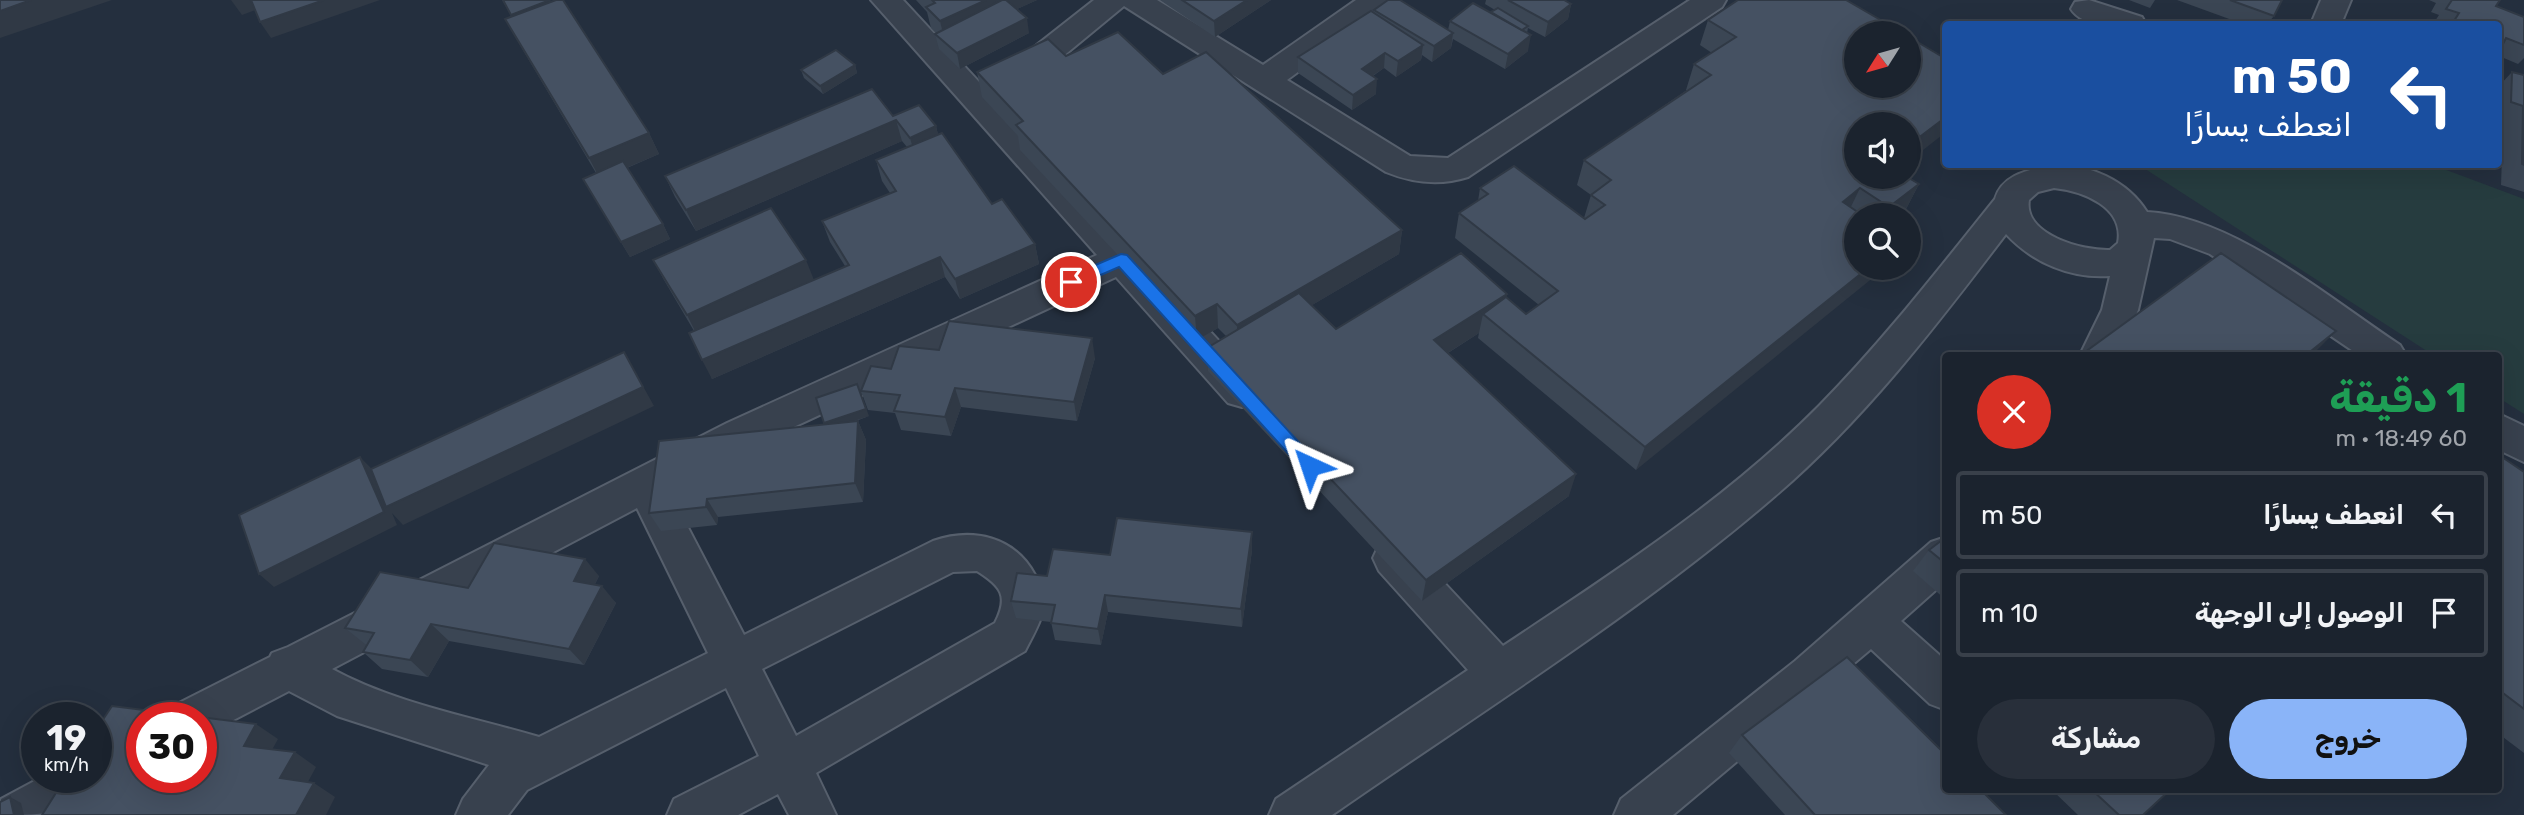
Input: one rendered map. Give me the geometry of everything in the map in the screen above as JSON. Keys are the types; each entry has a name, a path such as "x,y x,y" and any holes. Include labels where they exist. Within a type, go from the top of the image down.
{"street":[{"path":"886,0 1263,414"},
{"path":"982,106 1113,0"},
{"path":"1135,0 1398,164 1415,171 1456,169 1711,0"},
{"path":"1263,81 1376,0"},
{"path":"2327,21 2336,0"},
{"path":"2085,11 2120,21"},
{"path":"2502,152 2524,160"},
{"path":"2096,168 2133,228 2120,310 2100,352"},
{"path":"1292,815 1648,572 1761,484 1832,418 1903,341 2023,184 2054,176 2074,178 2095,185 2133,228"},
{"path":"2023,184 2013,217 2022,233 2038,247 2058,257 2081,264 2103,265 2121,261 2133,228"},
{"path":"2133,228 2173,226 2222,245 2382,352"},
{"path":"217,706 741,433 1121,259"},
{"path":"2502,432 2524,446"},
{"path":"645,484 813,815"},
{"path":"1376,538 1498,672"},
{"path":"480,815 511,774 948,554 983,553 1011,570 1023,593 1021,615 1010,637 788,765 690,815"},
{"path":"1637,815 1872,622 1942,559"},
{"path":"1872,622 1942,686"},
{"path":"287,667 337,695 402,718 541,759"},
{"path":"17,815 57,793"}],"green space":[{"path":"2144,168 2441,168 2524,199 2524,414 2502,400 2502,352 2428,352"}],"building":[{"path":"0,0 31,0 0,11"},
{"path":"251,0 324,0 260,22"},
{"path":"503,0 550,0 511,15"},
{"path":"556,0 563,0 649,133 589,158 505,19"},
{"path":"932,0 986,0 940,21 926,7 935,3"},
{"path":"1006,0 1027,18 957,53 935,34"},
{"path":"1182,0 1247,0 1214,21"},
{"path":"1388,0 1400,0 1453,33 1434,46 1374,10"},
{"path":"1508,0 1564,0 1571,4 1548,22"},
{"path":"1738,0 1846,0 1882,21 1844,21 1844,98 1922,98 1922,45 1942,57 1942,120 1921,136 1921,112 1844,112 1844,189 1859,189 1843,202 1844,280 1853,280 1645,447 1483,314 1506,297 1526,314 1558,291 1459,213 1488,194 1480,188 1514,166 1585,219 1605,205 1591,195 1611,180 1584,160 1711,75 1694,64 1736,37 1708,20"},
{"path":"2230,0 2282,0 2274,16"},
{"path":"2452,0 2500,0 2496,6 2524,17 2524,45 2506,38 2502,46 2502,21 2454,21 2459,13 2446,9"},
{"path":"1473,3 1531,35 1508,54 1450,21"},
{"path":"1498,8 1528,26 1522,30 1491,12"},
{"path":"1371,11 1423,45 1398,61 1385,53 1362,69 1377,79 1353,95 1298,57"},
{"path":"1118,32 1163,74 1206,52 1402,230 1237,325 1217,304 1195,316 1016,125 1023,121 977,72 1048,39 1066,56"},
{"path":"836,50 855,65 820,86 801,70"},
{"path":"2512,72 2524,75 2524,165 2523,106 2511,102"},
{"path":"872,89 893,116 919,105 936,126 910,138 896,120 686,210 665,176"},
{"path":"942,133 992,204 1002,199 1035,244 955,279 940,257 702,360 689,333 849,265 822,221 896,191 876,160"},
{"path":"623,161 663,224 621,242 583,179"},
{"path":"1862,189 1912,189 1894,203 1883,203"},
{"path":"771,208 806,260 687,315 653,260"},
{"path":"1461,253 1507,294 1434,340 1576,474 1426,580 1207,348 1299,293 1336,329"},
{"path":"2221,253 2336,331 2310,352 2085,352"},
{"path":"949,321 1092,338 1074,402 955,388 945,417 894,411 900,395 861,391 871,366 891,369 899,346 939,350"},
{"path":"624,352 643,387 386,507 371,469"},
{"path":"857,384 866,409 824,423 816,398"},
{"path":"858,421 855,483 707,499 706,507 649,513 659,441"},
{"path":"360,457 384,512 259,574 239,515"},
{"path":"2502,457 2524,472 2524,709 2502,692"},
{"path":"1117,518 1252,532 1241,609 1105,595 1098,629 1051,623 1055,605 1011,601 1017,573 1047,576 1053,549 1110,555"},
{"path":"1942,540 1942,561 1929,550"},
{"path":"494,543 585,559 574,581 602,586 569,649 431,624 410,660 363,652 374,633 345,628 380,572 468,588"},
{"path":"1847,657 1942,751 1942,793 1984,793 2006,815 1815,815 1742,735"},
{"path":"112,706 126,708 126,793 217,793 217,719 256,724 244,746 295,752 280,778 314,783 296,815 42,815 56,793 112,793"},
{"path":"2095,793 2167,793 2143,815 2119,815"},
{"path":"10,797 14,815 0,815 0,802"}],"route":[{"path":"1071,282 1121,259 1310,466"}]}
